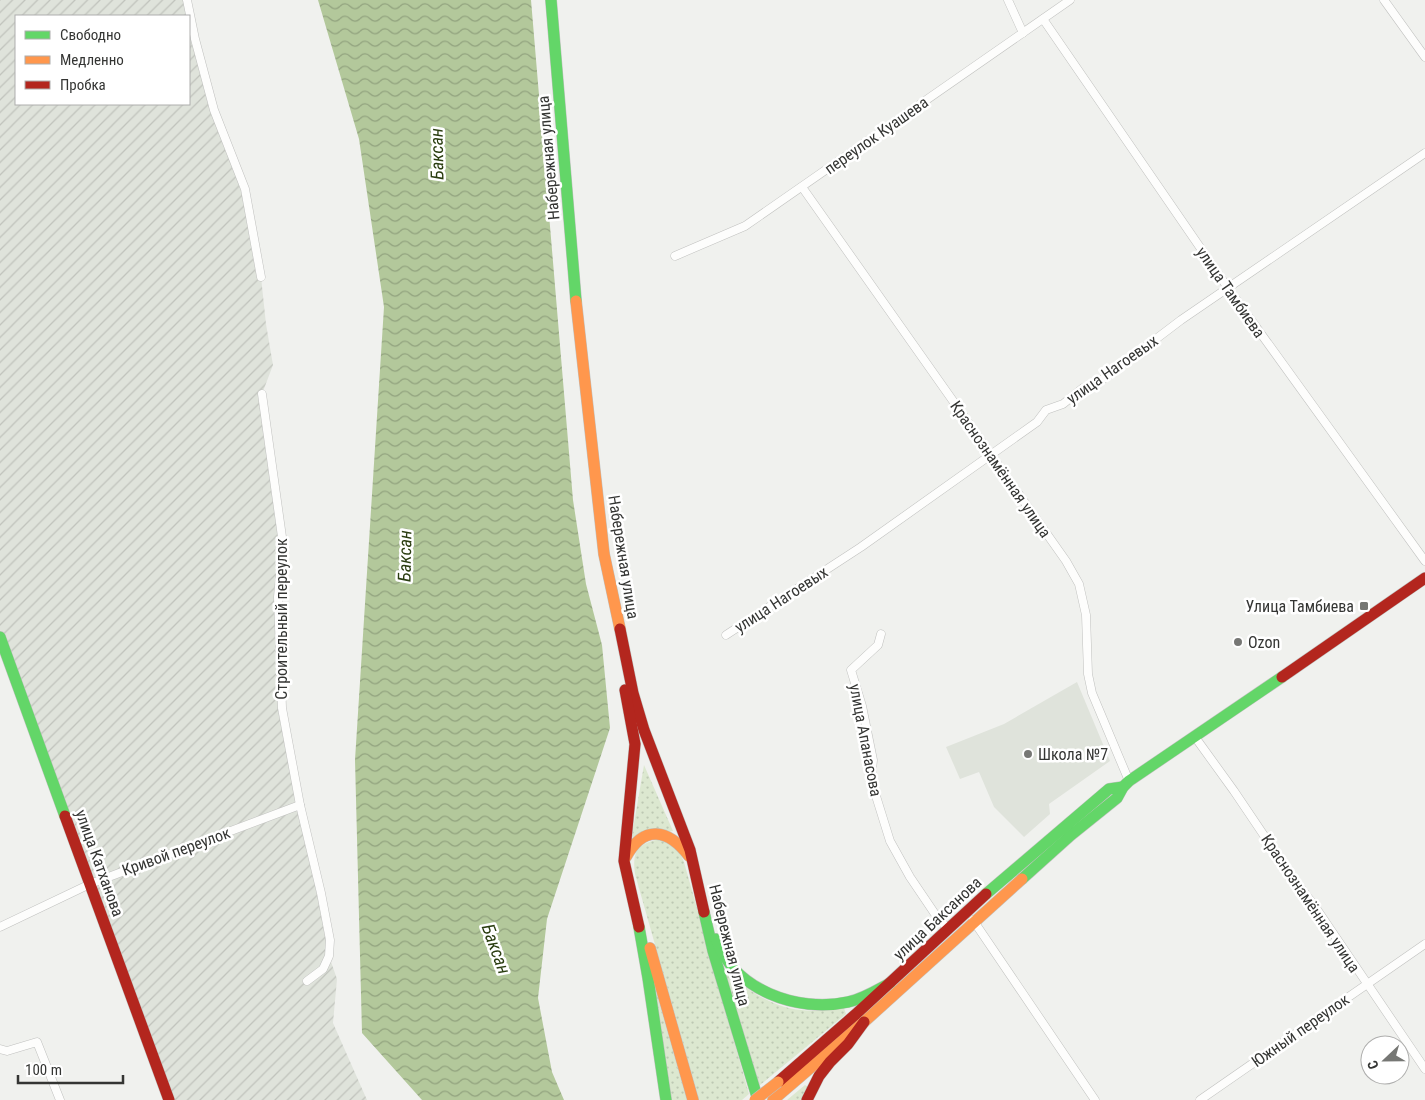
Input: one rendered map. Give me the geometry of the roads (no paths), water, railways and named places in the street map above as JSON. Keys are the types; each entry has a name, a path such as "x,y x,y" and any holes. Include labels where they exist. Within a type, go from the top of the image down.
{"main road":[{"name":"Набережная улица","path":"551,0 577,312 599,512 608,575 633,693 662,781 685,834 694,864 722,985 756,1100"},
{"path":"608,575 612,615 635,744 632,785 626,822 624,861 636,913 652,1004 666,1100"},
{"name":"улица Баксанова","path":"781,1086 966,912 1109,789 1126,784 1195,738 1425,578"},
{"name":"улица Катханова","path":"0,637 169,1100"},
{"name":"улица Баксанова","path":"781,1086 864,1022 1072,835 1117,798 1126,784"},
{"path":"624,861 634,844 648,835 656,833 666,834 680,843 694,864"},
{"path":"703,906 728,963 752,984 774,996 801,1003 840,1003 858,999 890,983"},
{"path":"636,913 650,947 693,1100"},
{"path":"808,1100 819,1076 848,1044 864,1022"},
{"path":"756,1100 781,1086"},
{"path":"773,1100 781,1086"}],"street":[{"path":"187,0 195,39 214,110 245,189 261,277"},
{"path":"1008,0 1023,33"},
{"name":"переулок Куашева","path":"675,256 745,226 1070,0"},
{"path":"1384,0 1425,57"},
{"name":"улица Тамбиева","path":"1043,19 1228,288 1425,561"},
{"name":"улица Нагоевых","path":"726,635 862,547 1036,422 1046,410 1063,404 1082,388 1098,383 1132,355 1425,153"},
{"name":"Краснознамённая улица","path":"802,187 992,454 1066,561 1079,584 1086,615 1088,674 1092,692 1126,784"},
{"name":"Строительный переулок","path":"262,394 283,544 278,597 282,708 300,805 317,873 330,940 329,956 323,969 307,981"},
{"name":"улица Апанасова","path":"882,634 878,645 851,670 862,706 873,760 871,780 890,841 910,877 935,914 948,929"},
{"name":"Краснознамённая улица","path":"1195,738 1316,908 1425,1069"},
{"name":"Кривой переулок","path":"0,926 90,884 300,805"},
{"path":"966,912 975,922 1096,1100"},
{"name":"Южный переулок","path":"1200,1100 1425,944"},
{"path":"0,1049 7,1052 37,1042 60,1100"}],"water":[{"name":"Баксан","path":"318,0 531,0 573,500 586,584 602,645 610,728 547,919 538,998 552,1072 564,1100 422,1100 362,1033 355,760 384,307 359,139"}],"place":[{"name":"Улица Тамбиева","path":"1364,606"},
{"name":"Ozon","path":"1238,642"},
{"name":"Школа №7","path":"1028,754"}]}
